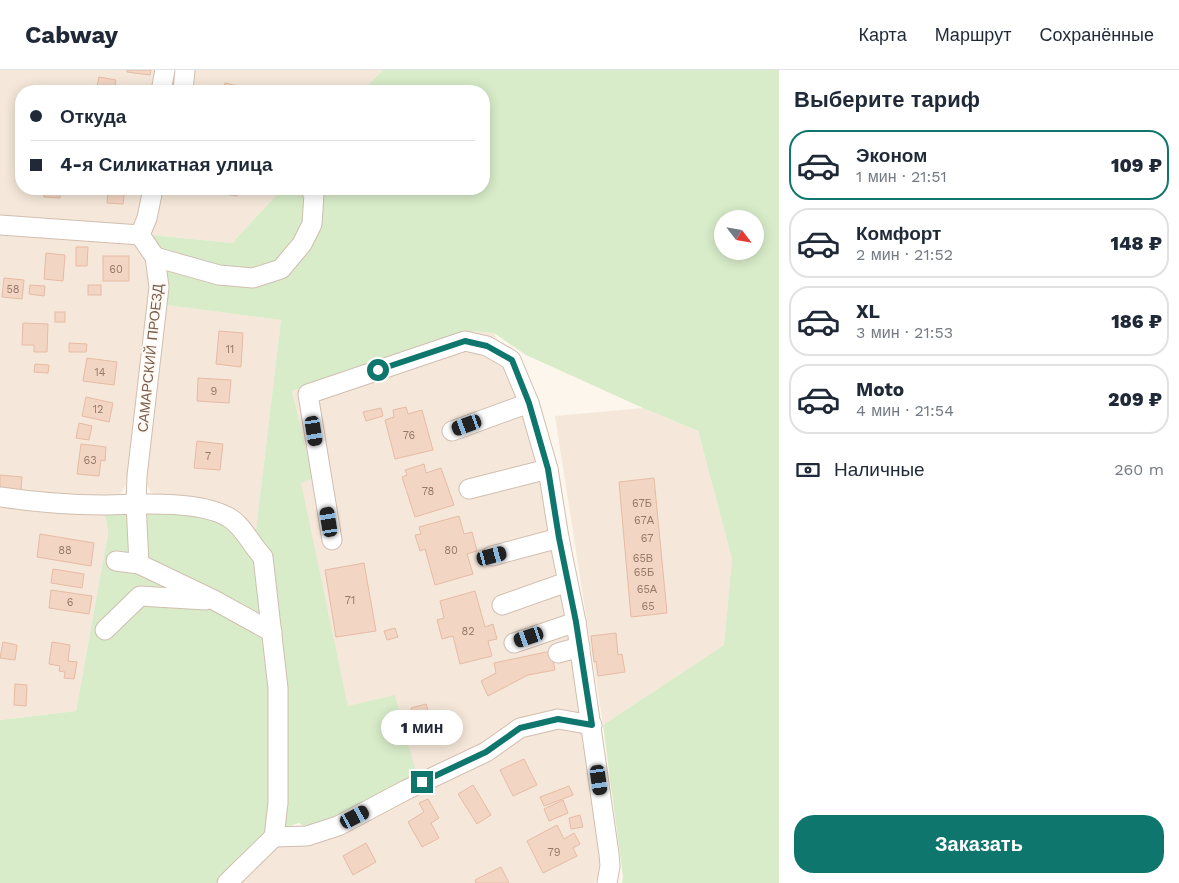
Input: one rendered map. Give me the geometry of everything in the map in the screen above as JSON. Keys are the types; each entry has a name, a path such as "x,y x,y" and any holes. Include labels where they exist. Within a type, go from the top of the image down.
{"street":[{"path":"162,85 165,70"},
{"path":"184,85 185,70"},
{"path":"0,225 140,235 147,218 152,195"},
{"path":"155,257 219,275 253,278 281,269 302,244 312,224 314,195"},
{"name":"САМАРСКИЙ ПРОЕЗД","path":"139,564 136,503 137,476 159,287 155,257 140,235"},
{"path":"332,540 308,394 465,341 487,346 512,360 529,403 548,469 567,582 576,622 609,854 610,866 607,883"},
{"path":"452,431 529,403"},
{"path":"468,489 548,469"},
{"path":"0,497 48,503 103,505 136,503 203,507 229,517 244,532 254,548 263,557 278,697 278,803 274,836 227,883"},
{"path":"492,556 559,538"},
{"path":"116,561 139,564 214,600 272,632"},
{"path":"502,605 567,582"},
{"path":"105,630 140,596 214,600"},
{"path":"514,642 576,622"},
{"path":"558,653 580,647"},
{"path":"274,836 307,836 338,826 406,790 486,752 520,728 558,719 592,725"}],"shaded area":[{"path":"0,70 160,70 156,85 15,85 15,195 147,195 135,225 0,220"},
{"path":"168,70 383,70 368,85 165,85"},
{"path":"156,195 276,195 232,243 152,235"},
{"path":"0,229 136,242 150,256 156,286 126,484 120,495 105,499 0,492"},
{"path":"166,305 281,320 256,531 232,513 158,496 151,492 145,482"},
{"path":"473,331 494,333 534,428 587,712 480,748 417,776 348,706 300,483 313,478 292,391"},
{"path":"643,408 698,431 732,559 724,645 603,725 555,416"},
{"path":"0,502 105,513 108,533 76,711 0,720"},
{"path":"556,724 574,727 586,735 603,864 594,883 237,883 272,842 525,735"}],"green space":[{"path":"383,70 779,70 779,883 622,883 623,877 603,725 724,645 732,559 698,431 526,355 494,333 473,331 292,391 313,478 301,483 348,706 395,695 417,776 337,821 308,830 299,823 265,834 221,883 0,883 0,720 76,711 108,533 105,513 232,513 256,530 281,320 166,305 165,282 152,235 232,243 276,195 490,195 490,85 368,85"}],"building":[{"path":"127,70 151,70 150,75 127,72"},
{"path":"99,77 116,80 115,85 97,85"},
{"path":"44,195 60,195 60,198 44,197"},
{"path":"108,195 124,195 123,204 107,203"},
{"path":"76,247 88,247 87,266 76,266"},
{"path":"46,253 65,255 63,281 44,279"},
{"path":"103,256 129,256 129,281 103,281"},
{"path":"4,278 24,280 22,299 2,297"},
{"path":"30,285 45,286 44,296 29,294"},
{"path":"88,285 101,285 101,295 88,295"},
{"path":"55,312 65,312 65,322 55,322"},
{"path":"23,323 48,324 47,352 34,352 34,345 22,345"},
{"path":"219,331 243,333 241,367 216,364"},
{"path":"69,343 87,344 86,352 69,352"},
{"path":"87,358 117,362 114,385 83,381"},
{"path":"35,364 49,365 48,373 34,372"},
{"path":"198,378 231,380 229,403 197,401"},
{"path":"86,397 113,403 109,422 82,416"},
{"path":"406,407 408,414 422,410 433,450 395,459 385,420 394,417 393,410"},
{"path":"381,408 383,416 366,421 363,412"},
{"path":"79,423 92,426 89,440 76,438"},
{"path":"197,441 223,444 220,470 194,468"},
{"path":"81,444 106,447 105,461 101,460 99,476 77,474"},
{"path":"424,464 426,473 441,468 454,505 415,517 402,477 407,475 405,470"},
{"path":"0,475 22,477 21,490 0,488"},
{"path":"654,478 667,613 631,617 619,482"},
{"path":"459,516 464,534 472,532 477,551 467,554 473,574 435,585 425,549 420,551 415,535 421,534 419,527"},
{"path":"40,534 94,543 91,566 37,557"},
{"path":"364,563 376,631 336,637 325,570"},
{"path":"53,569 84,574 82,588 51,583"},
{"path":"51,590 92,596 89,614 49,608"},
{"path":"475,591 485,627 493,624 497,639 488,641 492,656 460,664 453,636 442,639 437,620 444,618 440,601"},
{"path":"395,628 398,637 387,640 384,631"},
{"path":"616,633 618,655 622,654 625,672 598,676 596,661 594,662 591,636"},
{"path":"3,642 17,645 15,660 0,658"},
{"path":"52,642 70,645 68,661 77,662 74,679 64,678 65,672 59,671 60,666 49,664"},
{"path":"551,651 555,670 528,675 488,696 481,681 496,673 494,663"},
{"path":"15,684 27,685 26,706 14,705"},
{"path":"426,704 430,717 415,721 411,708"},
{"path":"524,759 537,785 513,796 500,770"},
{"path":"473,785 491,815 477,824 458,794"},
{"path":"569,786 573,795 544,806 540,797"},
{"path":"428,799 439,818 431,823 439,838 422,847 408,822 424,812 419,803"},
{"path":"563,800 568,813 549,821 544,809"},
{"path":"580,815 583,827 571,829 569,818"},
{"path":"557,825 564,839 574,833 580,844 573,848 577,856 543,873 527,841"},
{"path":"366,843 376,862 353,875 343,856"},
{"path":"501,867 509,883 476,883 475,880"}],"route":[{"path":"378,370 465,341 487,346 512,360 529,403 548,469 567,582 576,622 592,725 558,719 520,728 486,752 422,782"}]}
